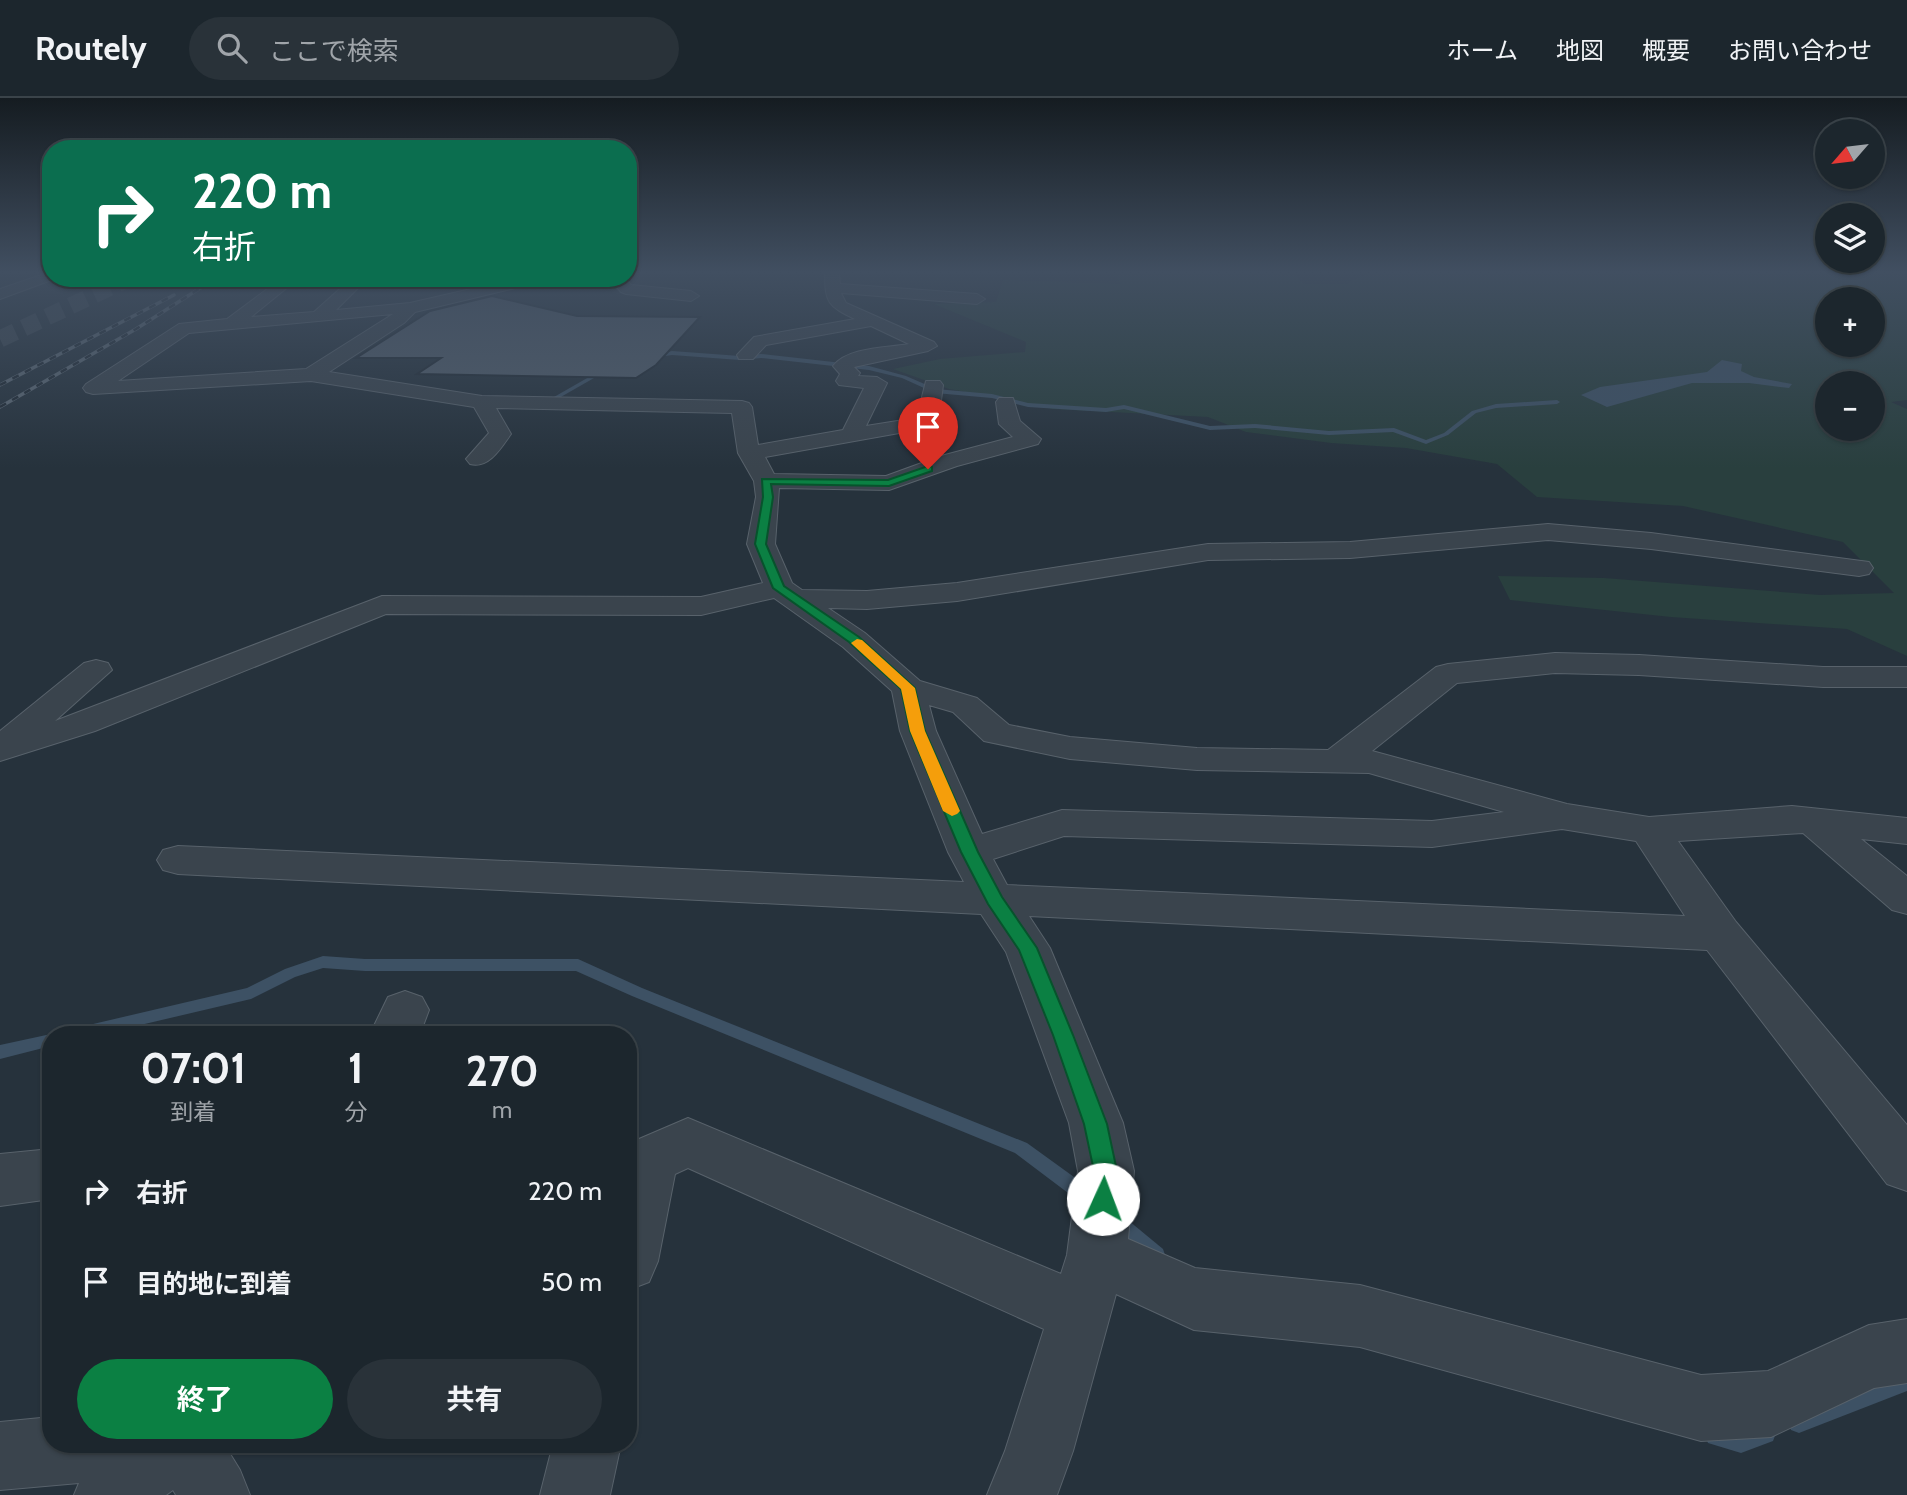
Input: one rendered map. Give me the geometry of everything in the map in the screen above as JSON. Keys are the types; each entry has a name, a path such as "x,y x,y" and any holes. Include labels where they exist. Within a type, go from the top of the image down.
{"street":[{"path":"169,338 93,388 311,374 482,402 742,407 749,453 766,481 768,497 761,544 788,594 854,639 908,688 965,705 997,733 1070,748 1197,759 1371,762 1566,817 1649,830 1792,820 1907,831"},
{"path":"204,346 215,338"},
{"path":"311,374 368,338"},
{"path":"746,355 760,341 776,338"},
{"path":"827,356 853,359 928,346 911,338"},
{"path":"760,341 775,350 801,353"},
{"path":"850,435 877,383 846,381 850,373 842,366 853,359"},
{"path":"253,378 275,360"},
{"path":"148,385 182,362"},
{"path":"749,453 916,424 928,416 933,385"},
{"path":"478,459 500,434 482,402"},
{"path":"766,481 889,483 949,461 1030,439 1010,424 1006,402"},
{"path":"0,749 83,724 382,605 701,606 788,594 867,600 957,592 1208,552 1350,550 1548,532 1651,541 1859,568"},
{"path":"1335,762 1448,674 1555,663 1639,665 1823,677 1907,677"},
{"path":"0,749 96,670"},
{"path":"908,688 918,731 970,852 994,900 1027,948 1096,1124 1106,1171 1088,1284 1038,1451 1022,1495"},
{"path":"970,852 1062,823 1432,834 1566,817"},
{"path":"1816,823 1907,899"},
{"path":"1649,830 1720,934 1907,1166"},
{"path":"178,860 1720,934"},
{"path":"637,1221 651,1159 688,1142 1088,1284 1195,1299 1360,1316 1701,1408 1771,1404 1869,1357 1907,1350"},
{"path":"0,1180 42,1175"},
{"path":"0,1456 42,1452"},
{"path":"109,1495 165,1453"},
{"path":"190,1453 215,1495"},
{"path":"575,1495 585,1453"}],"green space":[{"path":"1017,338 1815,338 1815,357 1885,357 1885,338 1907,338 1907,400 1891,402 1907,409 1907,656 1847,629 1671,617 1510,600 1498,576 1604,578 1820,595 1894,593 1843,542 1683,506 1537,497 1497,464 1406,448 1331,443 1246,432 1208,417 1053,409 949,389 893,369 940,359 1025,352 1026,342"}],"water":[{"path":"1722,360 1742,364 1741,371 1754,377 1792,384 1789,388 1749,383 1692,383 1607,407 1581,395 1600,387 1707,372"}],"building":[{"path":"387,338 681,338 656,365 636,378 417,374 441,358 356,358"}],"waterway":[{"path":"652,356 672,353 740,358 761,356 869,368 904,377 935,391 992,396 1028,405 1106,410 1124,407 1210,428 1255,426 1329,433 1394,430 1426,442 1446,434 1474,412 1496,406 1557,402"},
{"path":"557,397 605,370"},
{"path":"110,1026 251,993 290,973 323,962 365,965 578,965 637,992 1021,1148 1086,1196"},
{"path":"0,1052 42,1042"},
{"path":"1116,1222 1156,1255"},
{"path":"1799,1422 1907,1381"},
{"path":"1716,1435 1741,1442 1765,1433"}],"railway":[{"path":"0,385 90,338"},
{"path":"0,407 120,338"}],"slow traffic":[{"path":"857,643 908,688 918,731 952,811"}],"route":[{"path":"928,469 889,483 766,481 768,497 761,544 779,588 854,639 908,688 918,731 970,852 994,900 1027,948 1063,1035 1096,1124 1106,1171 1103,1199"}]}
